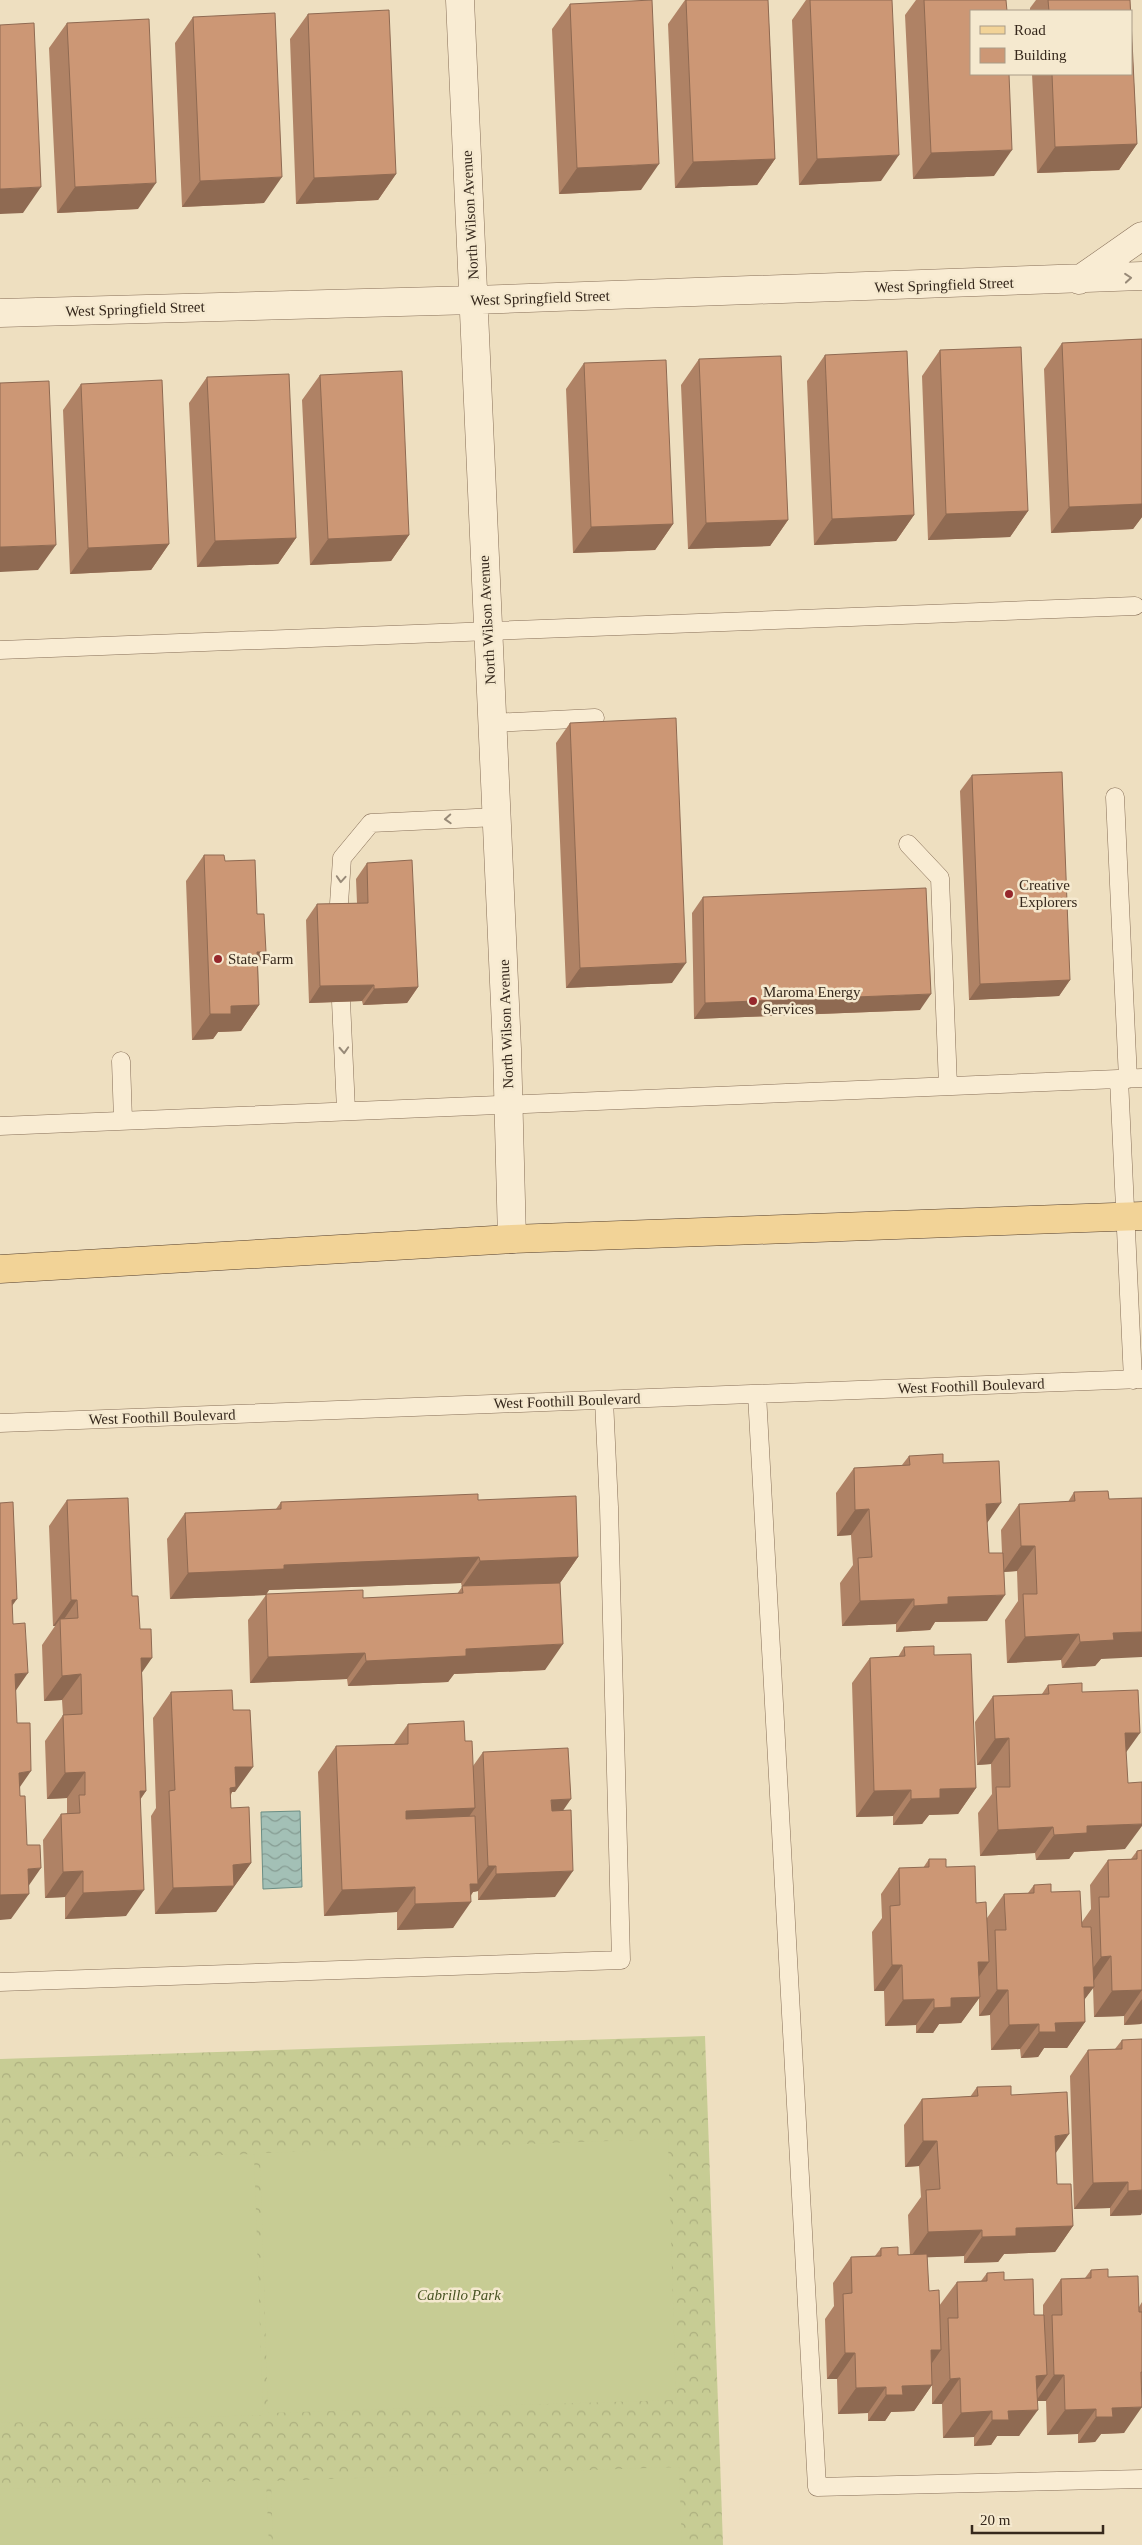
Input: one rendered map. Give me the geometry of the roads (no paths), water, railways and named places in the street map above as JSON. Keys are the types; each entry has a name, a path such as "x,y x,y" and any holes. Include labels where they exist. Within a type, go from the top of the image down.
{"main road":[{"path":"0,1269 512,1239 1134,1217"}],"street":[{"name":"North Wilson Avenue","path":"460,0 487,632 497,817 509,1103 512,1239"},
{"path":"1079,280 1142,236"},
{"name":"West Springfield Street","path":"0,313 474,300 1079,280 1142,276"}],"lane":[{"path":"0,650 1135,606"},
{"path":"492,723 595,718"},
{"name":"West Foothill Boulevard","path":"0,1424 1138,1380 1129,1079 1115,797"},
{"path":"338,919 342,858 371,823 497,817"},
{"path":"908,844 940,878 948,1086"},
{"path":"341,1002 346,1110"},
{"path":"121,1061 123,1120"},
{"path":"0,1126 509,1103 1129,1079"},
{"path":"757,1394 817,2487 1142,2479"},
{"path":"0,1982 621,1960 609,1507 604,1400"}],"water":[{"path":"300,1811 302,1887 263,1889 261,1812"}],"place":[{"name":"Creative Explorers","path":"1009,894"},
{"name":"State Farm","path":"218,959"},
{"name":"Maroma Energy Services","path":"753,1001"}],"park label":[{"name":"Cabrillo Park","path":"459,2295"}]}
